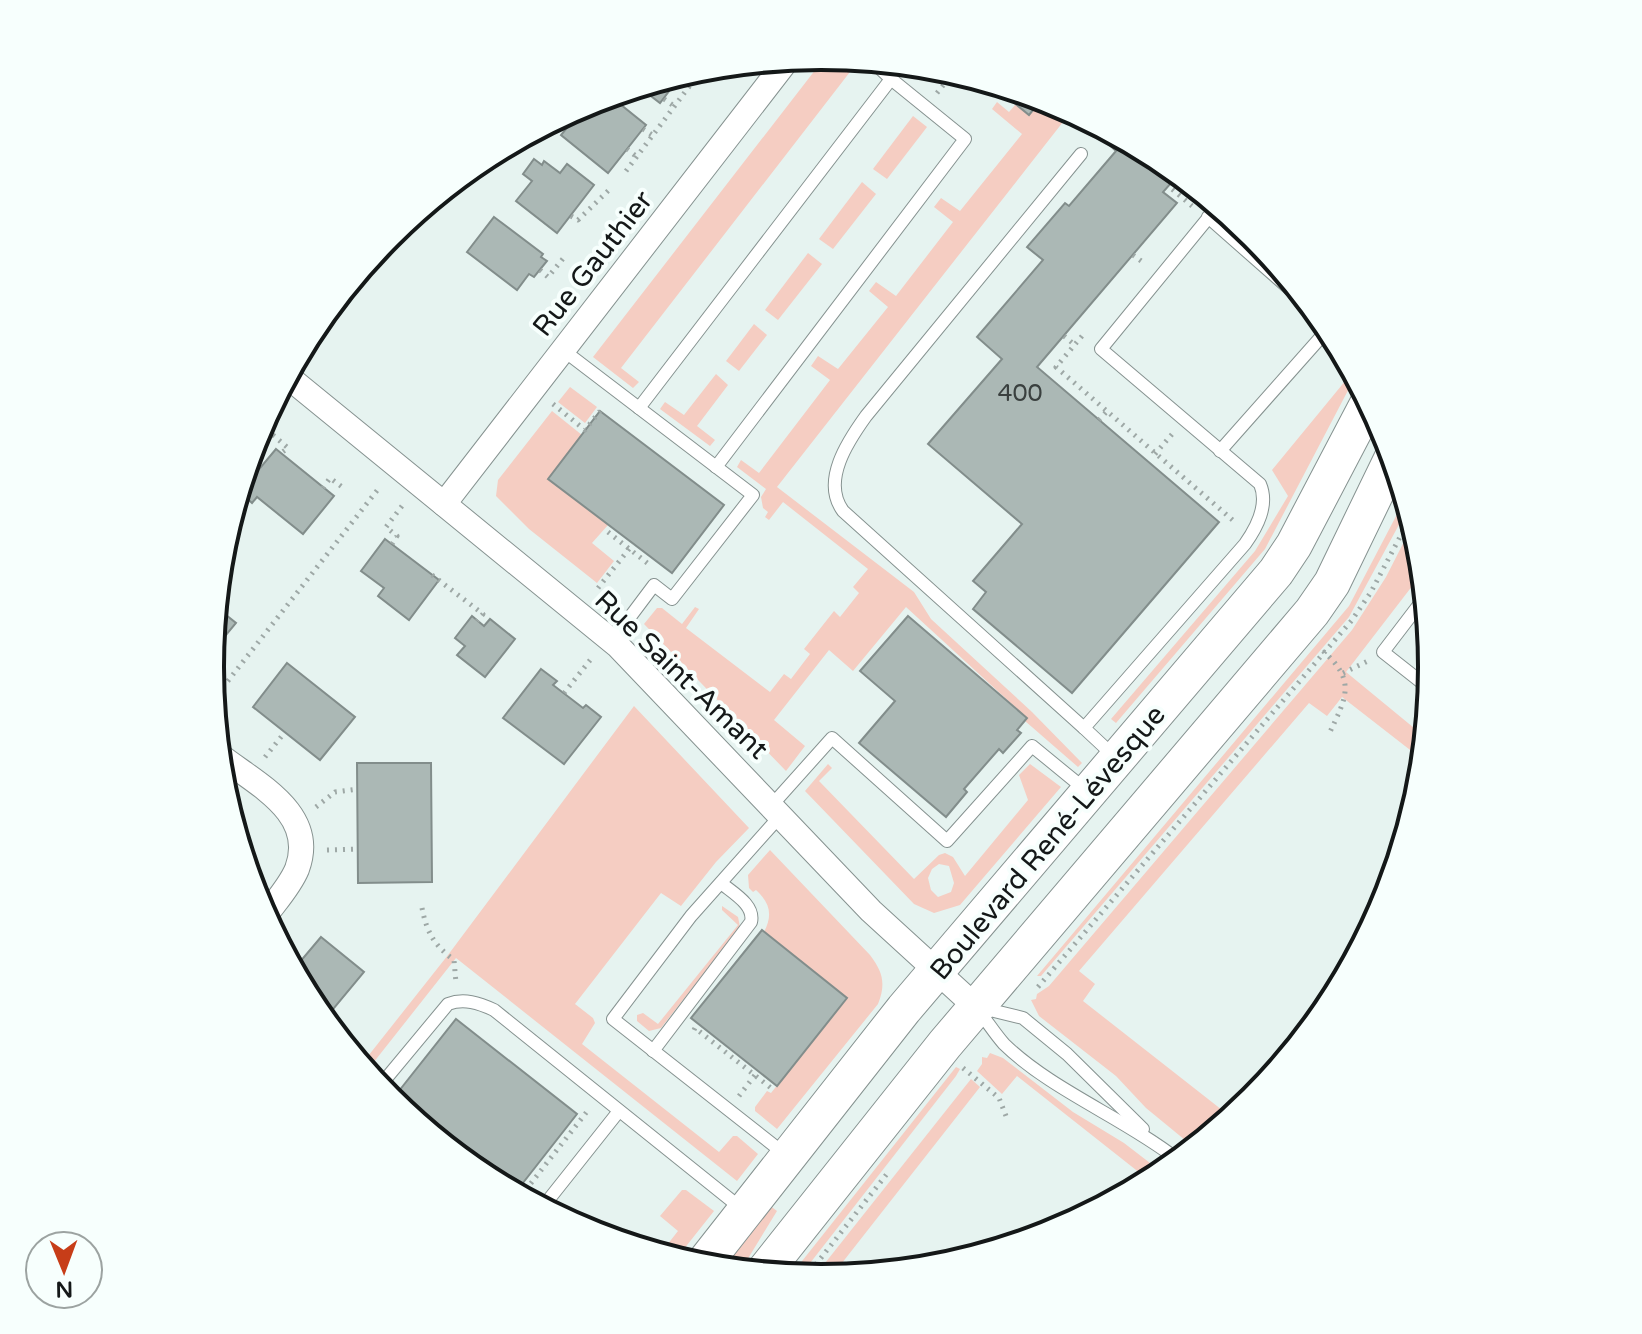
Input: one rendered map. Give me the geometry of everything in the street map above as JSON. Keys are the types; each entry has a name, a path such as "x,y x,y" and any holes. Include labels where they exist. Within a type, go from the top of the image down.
{"main road":[{"name":"Boulevard René-Lévesque","path":"711,1254 936,972 1284,560 1362,415"},
{"name":"Boulevard René-Lévesque","path":"772,1262 976,1007 1312,612 1332,583 1385,473"}],"street":[{"name":"Rue Gauthier","path":"444,504 778,71"},
{"name":"Rue Saint-Amant","path":"296,383 612,641 674,702 871,911 976,1007"},
{"path":"232,765 282,803 296,823 301,843 296,871 273,904"}],"lane":[{"path":"716,467 965,139 885,74"},
{"path":"639,408 891,79"},
{"path":"1081,154 866,416 844,450 835,484 837,503 843,511 1118,760"},
{"path":"1084,728 1245,544 1257,525 1263,498 1260,484 1101,349 1210,214"},
{"path":"1208,217 1261,264"},
{"path":"1220,451 1319,338"},
{"path":"563,350 753,495 672,599 654,585 612,641"},
{"path":"1415,610 1383,652 1418,679"},
{"path":"788,1156 613,1019 832,738 947,841 1032,746 1089,793"},
{"path":"653,1051 751,922 749,908 721,883"},
{"path":"387,1077 441,1010 458,1000 481,1004 494,1010 745,1211"},
{"path":"976,1007 1023,1018 1067,1054 1159,1145"},
{"path":"976,1007 1004,1044 1037,1069 1168,1152"},
{"path":"550,1198 619,1111"}],"path":[{"path":"937,93 945,83"},
{"path":"626,171 691,84"},
{"path":"664,99 674,106"},
{"path":"643,129 654,136"},
{"path":"627,149 637,157"},
{"path":"571,216 578,220 611,188"},
{"path":"540,270 548,277 566,255"},
{"path":"1133,255 1144,263"},
{"path":"1064,336 1075,345"},
{"path":"552,403 585,430 600,411"},
{"path":"1099,420 1107,411"},
{"path":"273,435 288,448 281,453"},
{"path":"1175,485 1182,477"},
{"path":"323,488 330,478 345,489"},
{"path":"224,685 379,488"},
{"path":"392,544 397,536 386,527 402,506"},
{"path":"598,588 631,546 608,532"},
{"path":"432,575 483,614 477,621"},
{"path":"1313,643 1343,673 1346,698 1329,734"},
{"path":"564,693 591,659"},
{"path":"296,823 335,792 358,789"},
{"path":"422,908 427,932 439,949 454,960 458,1000"},
{"path":"686,1039 695,1028 757,1073 771,1088"},
{"path":"956,1062 999,1098 1006,1116"},
{"path":"527,1187 541,1165 585,1113"}],"shaded area":[{"path":"815,70 851,71 621,368 639,382 633,388 593,357"},
{"path":"997,102 1009,112 1016,104 1029,115 1034,109 1063,122 777,487 914,592 931,619 1032,712 1082,763 1078,767 1025,721 1027,718 906,607 853,671 829,650 774,720 805,746 786,771 644,624 657,608 662,608 682,624 695,607 699,609 686,628 770,692 784,674 791,679 810,654 804,649 834,611 840,617 859,593 853,587 868,569 783,502 769,520 765,517 768,512 763,508 761,497 766,489 737,467 741,460 759,473 830,380 811,366 818,356 838,369 888,307 869,291 876,282 896,296 953,222 934,207 941,198 960,211 1022,134 992,109"},
{"path":"913,116 927,127 887,179 873,169"},
{"path":"862,182 876,194 833,249 819,239"},
{"path":"808,253 822,264 778,320 765,310"},
{"path":"754,324 767,335 739,371 726,361"},
{"path":"716,374 728,385 697,426 715,440 710,446 660,409 665,402 684,415"},
{"path":"1345,382 1349,389 1265,549 1116,723 1111,719 1255,551 1288,496 1272,470"},
{"path":"570,387 597,407 585,423 558,402"},
{"path":"552,411 582,435 548,479 608,525 592,543 614,561 597,583 529,529 496,496 498,480"},
{"path":"1398,512 1400,522 1349,617 1041,976 1037,976 1349,606"},
{"path":"1405,541 1412,586 1346,672 1415,729 1412,751 1342,697 1327,716 1309,703 1079,971 1095,984 1083,1001 1222,1110 1185,1140 1146,1108 1116,1076 1039,1016 1031,1000 1049,986 1352,630 1386,577"},
{"path":"634,706 749,828 716,862 681,906 661,893 575,1004 595,1023 582,1044 719,1152 733,1136 737,1136 758,1154 737,1181 456,958 373,1063 368,1056 448,955"},
{"path":"828,764 832,768 819,781 914,879 945,853 953,857 965,876 1028,800 1019,775 1030,764 1061,787 960,905 934,913 914,904 805,791","holes":["939,864 949,866 954,883 951,892 938,897 931,890 928,878 932,869"]},
{"path":"770,850 870,955 878,967 882,984 878,1004 777,1129 755,1111 755,1107 767,1091 771,1093 847,998 764,932 769,910 761,895 749,888 748,875"},
{"path":"722,906 738,917 740,927 661,1028 649,1031 637,1021 637,1015 643,1013 658,1024 738,925 722,910"},
{"path":"990,1053 1003,1058 1073,1112 1151,1164 1139,1172 1017,1076 1002,1094 977,1071 982,1057 987,1058"},
{"path":"956,1067 960,1069 810,1264 800,1263"},
{"path":"971,1079 980,1087 842,1263 824,1264"},
{"path":"682,1190 714,1211 684,1248 668,1244 678,1231 660,1216"},
{"path":"769,1205 777,1211 747,1259 728,1257"}],"building":[{"path":"671,89 660,103 650,95"},
{"path":"1013,102 1034,109 1029,115"},
{"path":"621,105 646,125 608,173 561,135 568,127"},
{"path":"1108,144 1171,183 1163,192 1177,203 1037,367 1219,522 1072,693 973,609 986,592 973,581 1022,524 928,444 1002,359 977,337 1043,260 1027,247 1065,203 1069,206 1116,151"},
{"path":"534,159 542,165 544,161 560,173 567,164 594,185 557,233 516,201 532,181 523,174"},
{"path":"494,217 543,254 541,257 547,261 534,277 529,274 517,290 467,252"},
{"path":"600,411 724,505 672,573 548,479"},
{"path":"276,449 334,496 303,534 257,497 252,503 248,499 257,471"},
{"path":"385,539 439,580 409,620 378,596 384,588 361,571"},
{"path":"226,615 236,623 225,636"},
{"path":"472,616 484,626 490,619 515,639 485,677 457,655 465,646 455,638"},
{"path":"908,616 1027,718 1017,730 1021,733 1003,753 999,749 964,789 967,792 946,817 859,743 895,701 860,671"},
{"path":"287,663 355,717 320,760 253,707"},
{"path":"541,669 557,681 553,685 583,708 586,705 601,717 564,764 503,718"},
{"path":"357,763 431,763 432,882 358,883"},
{"path":"762,930 847,998 777,1086 691,1018"},
{"path":"321,937 364,972 333,1010 301,960"},
{"path":"456,1019 577,1114 522,1184 458,1141 400,1090"}]}
